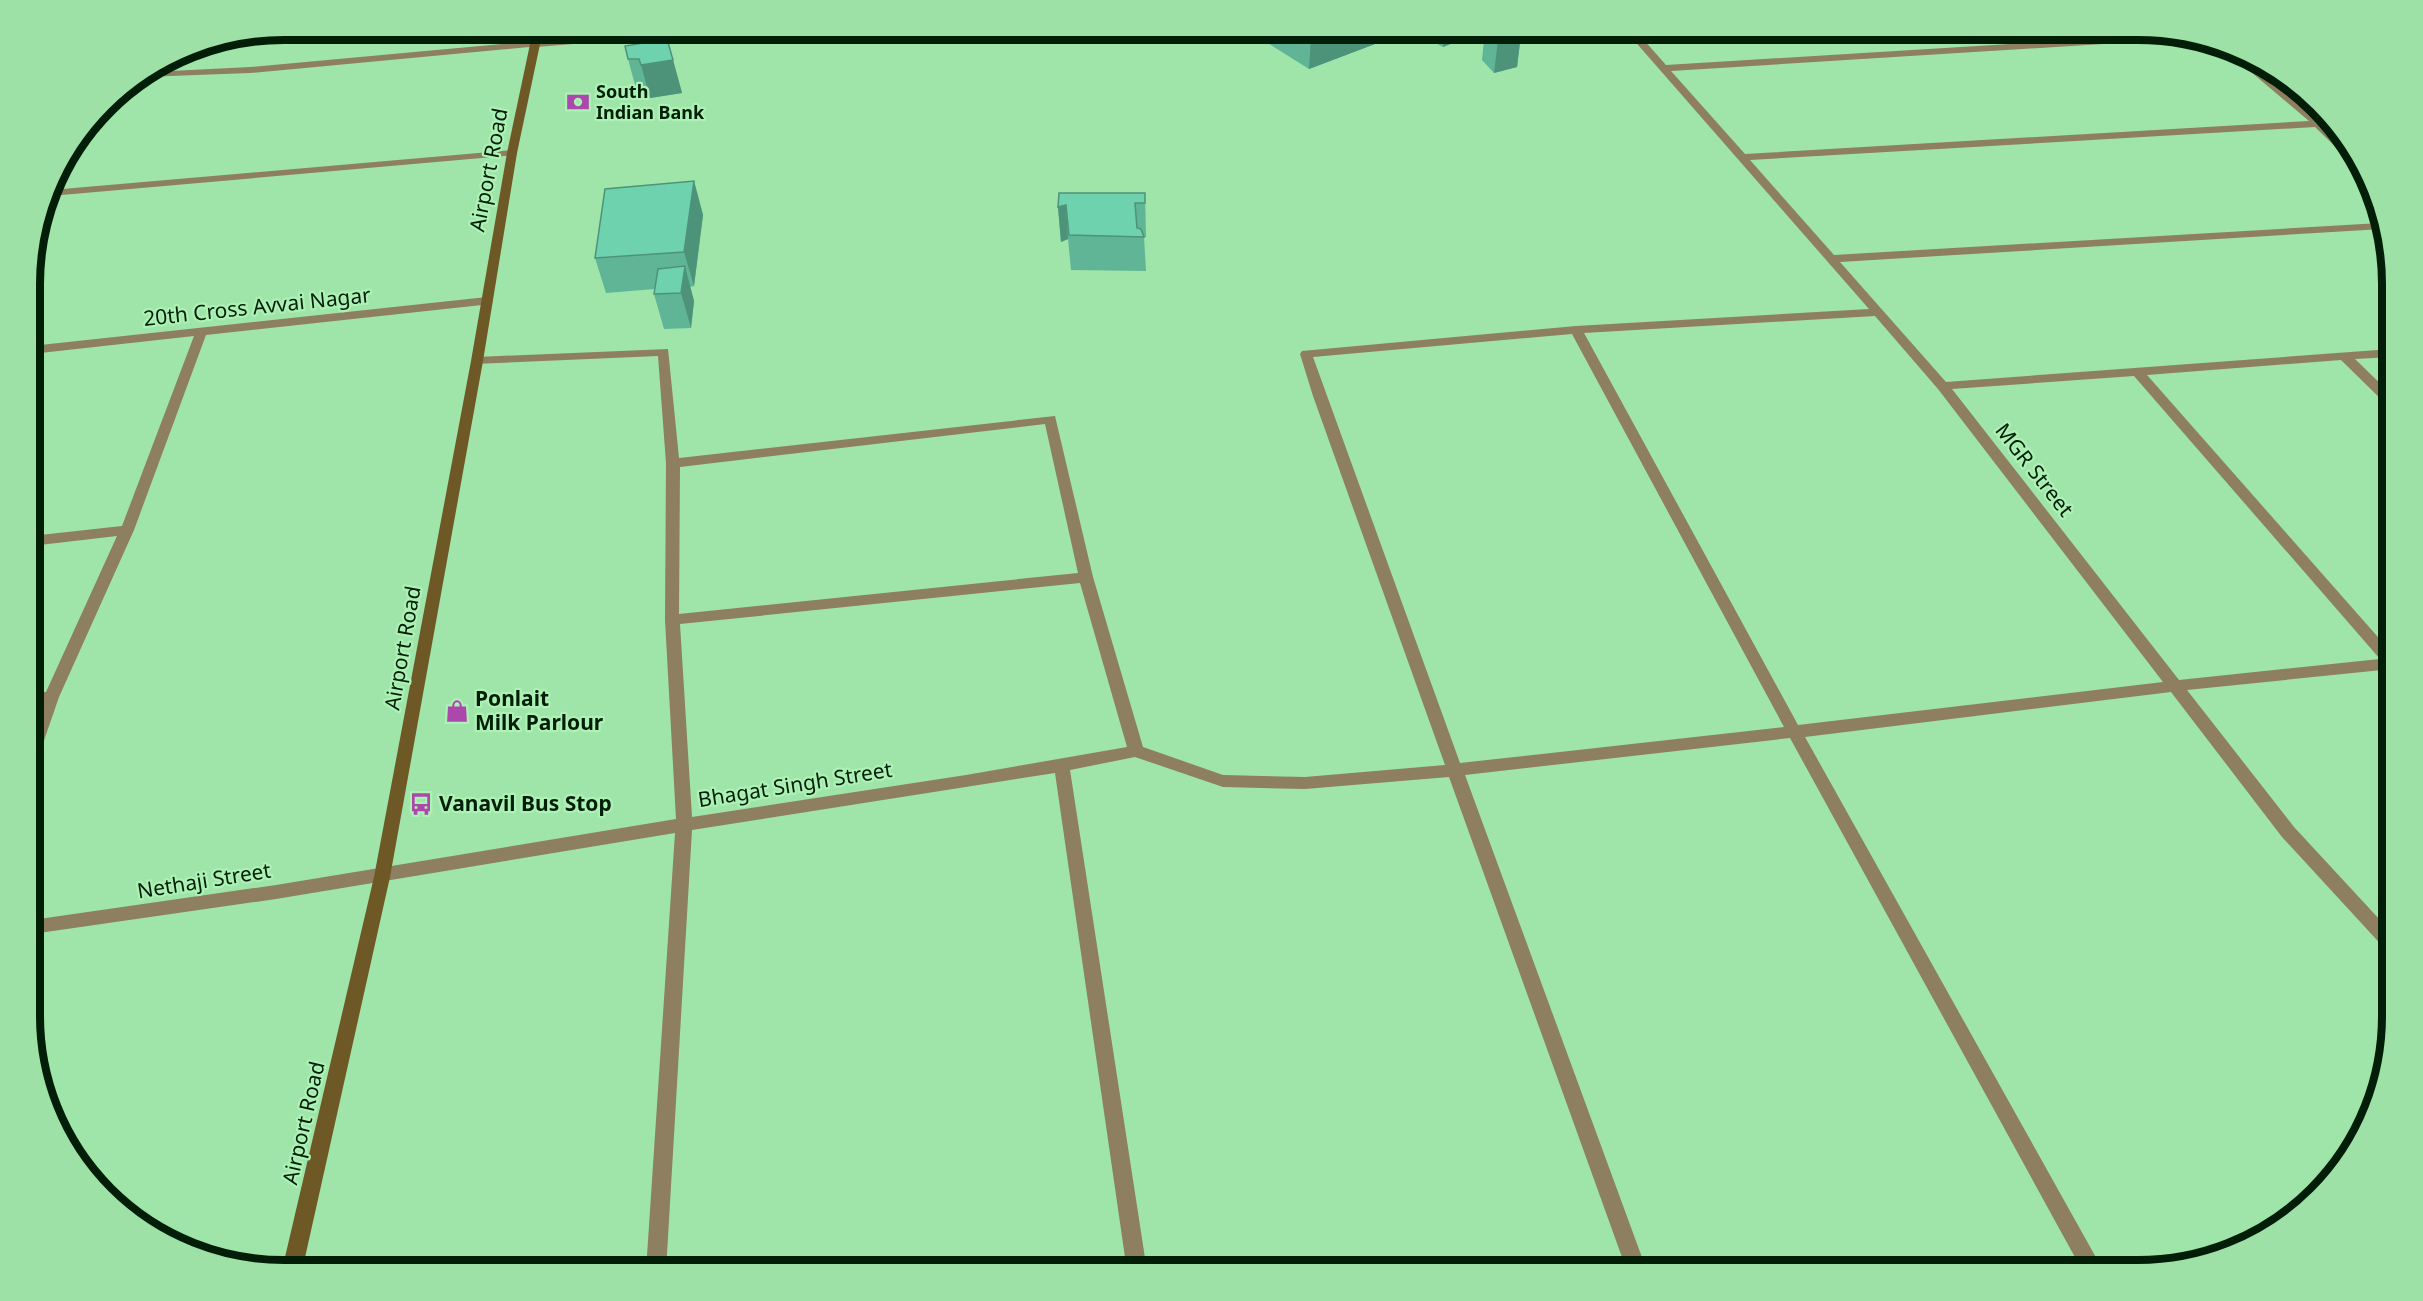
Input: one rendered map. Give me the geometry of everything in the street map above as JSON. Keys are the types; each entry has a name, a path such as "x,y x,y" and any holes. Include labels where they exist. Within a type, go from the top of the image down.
{"street":[{"path":"160,74 250,70 511,40"},
{"name":"Airport Road","path":"294,1261 382,877 477,361 512,153 536,40"},
{"name":"MGR Street","path":"1639,40 1943,386 2288,832 2382,934"},
{"path":"1663,68 2118,40"},
{"path":"2257,71 2334,139"},
{"path":"1742,157 2321,123"},
{"path":"58,192 512,153"},
{"path":"1832,259 2375,226"},
{"name":"20th Cross Avvai Nagar","path":"40,349 487,301"},
{"path":"1633,1261 1323,407 1306,354 1576,330 1878,312"},
{"path":"1576,330 1794,732 2088,1261"},
{"path":"40,729 51,697 127,530 201,333"},
{"name":"Bhagat Singh Street","path":"477,361 664,352 672,464 672,620 684,824 1062,767 1136,751"},
{"path":"1943,386 2382,353"},
{"path":"2344,356 2382,392"},
{"path":"2136,371 2382,652"},
{"path":"672,464 1050,419 1086,577 1136,751 1180,768 1223,780 1305,783 1455,770 2382,664"},
{"path":"40,540 127,530"},
{"path":"672,620 1086,577"},
{"path":"40,698 51,697"},
{"path":"1062,767 1136,1261"},
{"path":"657,1261 684,824"},
{"name":"Nethaji Street","path":"40,926 382,877 684,824"}],"building":[{"path":"667,40 673,60 641,65 639,59 628,59 625,46"},
{"path":"694,181 684,252 595,258 605,189"},
{"path":"1059,193 1145,193 1145,203 1135,203 1137,228 1141,229 1144,237 1069,235 1066,205 1058,207"},
{"path":"685,266 681,293 654,294 658,269"}],"place":[{"name":"South Indian Bank","path":"578,102"},
{"name":"Ponlait Milk Parlour","path":"457,711"},
{"name":"Vanavil Bus Stop","path":"421,804"}]}
